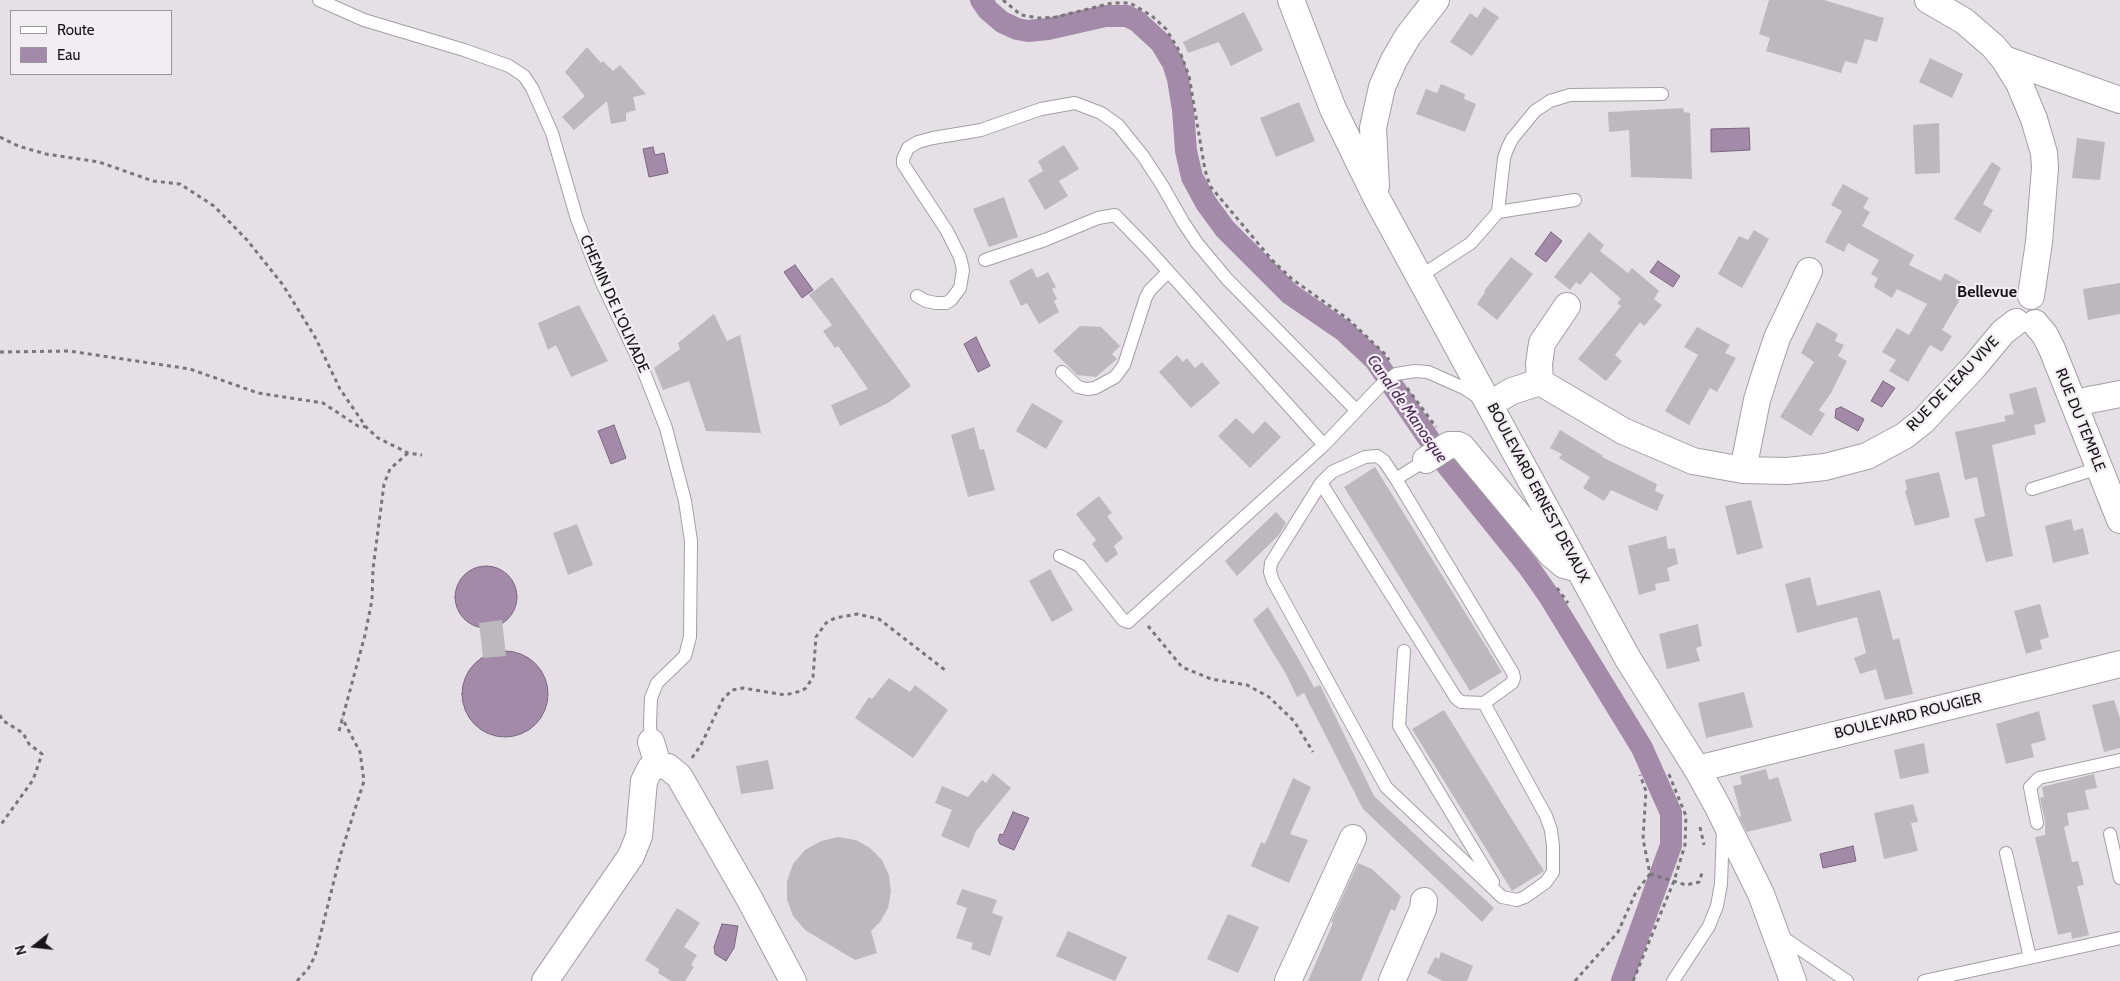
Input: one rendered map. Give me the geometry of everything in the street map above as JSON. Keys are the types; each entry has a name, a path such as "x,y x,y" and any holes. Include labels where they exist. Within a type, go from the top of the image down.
{"street":[{"name":"BOULEVARD ERNEST DEVAUX","path":"1291,0 1333,109 1377,200 1628,659 1697,769 1710,817 1761,894 1793,981"},
{"path":"1377,200 1373,128 1382,87 1394,60 1408,36 1436,0"},
{"path":"1928,0 1964,21 1993,46 2004,59 2027,100 2044,153 2044,196 2031,296 2039,301 2042,310 2039,319 2026,322"},
{"path":"2004,59 2120,100"},
{"path":"1744,470 1757,400 1766,368 1777,338 1809,271"},
{"path":"1490,404 1512,391 1540,382 1538,364 1542,343 1568,306"},
{"name":"RUE DE L'EAU VIVE","path":"1540,382 1622,431 1693,460 1744,470 1804,470 1846,461 1880,450 1904,436 1923,421 2004,332 2026,322"},
{"name":"RUE DU TEMPLE","path":"2026,322 2045,335 2052,349 2120,520"},
{"path":"2074,403 2120,394"},
{"path":"1440,451 1458,445 1466,450 1555,558 1564,565 1578,569"},
{"name":"BOULEVARD ROUGIER","path":"1697,769 2120,664"},
{"path":"545,981 631,856 639,836 644,781 650,769 663,761 749,898 793,981"},
{"path":"1288,981 1353,838"},
{"path":"1392,981 1423,908 1424,901"}],"lane":[{"name":"CHEMIN DE L'OLIVADE","path":"319,0 364,20 464,50 509,66 524,76 532,88 552,132 576,219 602,283 642,367 666,428 685,501 691,541 690,637 685,656 657,683 651,698 650,724 663,761"},
{"path":"1419,277 1471,243 1498,212 1504,158 1508,147 1517,132 1535,111 1550,101 1570,95 1662,94"},
{"path":"917,296 926,301 946,303 951,300 960,288 963,270 960,257 948,231 906,171 902,159 908,148 933,138 981,130 1041,109 1075,104 1101,114 1118,126 1143,156 1162,185 1182,222 1227,279 1356,410"},
{"path":"1498,212 1575,200"},
{"path":"985,260 1045,240 1098,218 1115,215 1324,445"},
{"path":"1062,372 1078,388 1087,389 1095,388 1114,377 1124,366 1146,297 1150,290 1168,272"},
{"path":"1060,556 1080,566 1123,620 1128,622 1324,445 1380,386 1396,374 1415,371 1428,372 1464,388 1490,404"},
{"path":"1396,479 1440,451"},
{"path":"1321,484 1456,698 1461,702 1484,703 1512,683 1513,673 1384,461 1377,456 1371,456 1332,472 1321,484 1272,563 1270,572 1273,581 1386,787 1502,897 1517,900 1524,898 1546,882 1553,872 1554,846 1546,816 1484,703"},
{"path":"2032,489 2099,468"},
{"path":"1404,652 1399,726 1502,897"},
{"path":"2036,823 2030,787 2039,778 2120,760"},
{"path":"1673,981 1709,926 1717,906 1721,884 1723,829 1710,817"},
{"path":"2110,834 2120,878"},
{"path":"2006,852 2030,958"},
{"path":"1776,933 1847,981"},
{"path":"1924,981 2120,938"}],"path":[{"path":"1004,0 1021,15 1039,18 1056,17 1112,3 1130,3 1152,16 1166,29 1180,52 1189,76 1205,170 1210,186 1272,260 1292,279 1348,319 1386,355 1440,451"},
{"path":"0,137 18,146 46,154 99,162 153,181 180,184 214,206 247,240 283,285 314,337 340,389 366,427 378,438 408,453 422,455"},
{"path":"0,352 68,351 190,369 258,393 323,403 358,426 366,427"},
{"path":"339,731 365,635 372,600 373,569 384,484 390,469 408,453"},
{"path":"1555,586 1572,608"},
{"path":"1138,613 1182,667 1211,678 1247,685 1268,697 1294,722 1313,752"},
{"path":"663,761 701,745 723,699 732,690 743,688 786,695 806,688 813,677 816,638 826,623 835,618 857,614 879,619 945,670"},
{"path":"0,716 2,720 23,734 29,744 42,754 33,780 0,826"},
{"path":"297,981 308,969 315,956 341,854 364,780 360,752 342,718"},
{"path":"1634,981 1674,882 1685,845 1686,816 1673,780 1664,765"},
{"path":"1575,981 1618,932 1636,892 1650,874 1643,839 1646,792 1640,775"},
{"path":"1706,852 1710,817"},
{"path":"1650,874 1686,885 1699,882 1704,868"}],"water":[{"path":"1749,128 1750,150 1711,152 1711,129"},
{"path":"653,147 655,155 664,153 668,173 649,177 643,149"},
{"path":"1551,232 1562,241 1546,262 1535,254"},
{"path":"1658,261 1680,276 1673,287 1650,272"},
{"path":"795,265 813,290 802,298 784,272"},
{"path":"976,337 990,366 978,372 964,344"},
{"path":"1883,381 1895,388 1882,407 1871,401"},
{"path":"1841,407 1864,419 1858,431 1835,418 1836,409"},
{"path":"614,425 626,458 611,464 598,431"},
{"path":"480,566 492,566 508,575 515,585 517,597 515,609 508,619 492,628 480,628 469,623 460,614 455,603 455,591 460,580 469,571"},
{"path":"505,651 522,654 536,663 545,677 548,694 545,711 536,725 522,734 505,737 488,734 474,725 465,711 462,694 465,677 474,663 488,654"},
{"path":"1013,812 1029,818 1014,850 1000,844 998,840 1000,834 1003,835"},
{"path":"1853,846 1856,861 1823,868 1820,854"},
{"path":"722,924 738,926 734,948 726,961 715,954 714,947"}],"building":[{"path":"1769,0 1824,0 1884,18 1877,42 1865,39 1857,64 1845,61 1841,73 1766,51 1770,38 1759,34"},
{"path":"1484,7 1499,17 1472,56 1450,42 1470,13 1477,18"},
{"path":"1244,12 1263,50 1231,66 1219,42 1188,53 1183,42"},
{"path":"587,47 601,63 603,61 613,71 620,65 646,94 633,97 636,110 626,113 626,121 611,124 607,101 574,130 562,117 585,96 565,72"},
{"path":"1930,58 1963,74 1952,98 1919,82"},
{"path":"1441,84 1465,94 1464,99 1476,104 1465,132 1416,114 1426,89 1437,93"},
{"path":"1299,102 1315,141 1276,157 1260,118"},
{"path":"1683,108 1684,112 1690,113 1692,179 1631,177 1629,130 1609,132 1608,112"},
{"path":"1939,123 1940,173 1915,174 1913,125"},
{"path":"2077,138 2105,142 2100,180 2072,178"},
{"path":"1064,145 1079,169 1059,181 1068,196 1045,210 1028,180 1043,171 1038,161"},
{"path":"1992,162 2001,168 1983,204 1993,210 1980,233 1954,219"},
{"path":"1843,184 1869,198 1863,208 1870,212 1862,226 1914,255 1909,265 1941,281 1945,273 1961,282 1955,292 1962,296 1942,330 1952,336 1942,352 1930,345 1908,382 1889,371 1896,360 1882,352 1897,328 1909,335 1927,304 1897,289 1892,298 1874,287 1878,278 1871,274 1879,260 1848,243 1844,252 1825,242 1842,211 1831,205"},
{"path":"1004,197 1018,237 989,247 973,209"},
{"path":"1754,230 1769,239 1742,288 1718,274 1739,236 1748,240"},
{"path":"1589,232 1604,245 1600,251 1628,273 1632,268 1659,291 1654,299 1662,305 1644,326 1640,322 1615,355 1622,361 1606,381 1578,359 1621,306 1617,303 1621,299 1591,272 1580,285 1576,282 1570,290 1554,277"},
{"path":"1511,257 1533,274 1497,320 1477,304 1484,291"},
{"path":"1032,268 1037,278 1048,272 1056,287 1052,289 1057,299 1054,301 1059,312 1039,324 1027,303 1021,306 1009,281"},
{"path":"832,277 911,386 888,403 840,426 831,405 868,389 838,346 835,348 823,331 832,325 809,295"},
{"path":"2120,283 2120,314 2088,320 2083,289"},
{"path":"579,305 608,361 571,377 556,345 548,350 538,323"},
{"path":"714,314 727,341 740,335 761,433 706,431 689,381 663,390 654,368 680,349 678,343"},
{"path":"1817,322 1838,334 1835,341 1844,345 1838,356 1847,361 1831,393 1819,410 1825,414 1811,436 1780,417 1814,362 1801,353"},
{"path":"1080,326 1101,327 1120,346 1112,354 1117,359 1096,377 1077,375 1053,351"},
{"path":"1697,327 1730,345 1725,353 1736,358 1717,392 1710,388 1689,425 1665,411 1698,355 1684,347"},
{"path":"1177,355 1183,362 1187,358 1195,368 1202,362 1220,383 1191,408 1159,372"},
{"path":"2036,387 2046,422 2034,425 2036,434 1992,445 2013,556 1986,562 1974,519 1985,516 1977,477 1965,480 1955,432 2006,421 2004,416 2014,414 2009,394"},
{"path":"1032,403 1063,421 1046,449 1016,431"},
{"path":"1236,418 1253,434 1265,421 1281,437 1250,468 1218,436"},
{"path":"974,427 980,450 984,449 995,490 968,497 951,435"},
{"path":"1560,430 1602,457 1657,484 1655,491 1664,495 1657,511 1611,490 1604,501 1583,488 1590,477 1559,458 1562,454 1550,448"},
{"path":"1375,467 1502,672 1470,691 1344,487"},
{"path":"1939,472 1950,517 1915,526 1905,491 1907,490 1905,480"},
{"path":"1099,496 1112,513 1107,516 1123,538 1114,546 1118,554 1106,563 1092,544 1096,540 1076,514"},
{"path":"1751,500 1763,548 1737,555 1725,506"},
{"path":"1276,512 1286,523 1279,535 1237,576 1225,561"},
{"path":"2071,519 2074,531 2083,528 2089,554 2053,563 2045,526"},
{"path":"577,524 593,565 568,575 553,533"},
{"path":"1666,536 1668,549 1675,548 1678,564 1667,568 1670,581 1655,584 1656,590 1639,595 1628,546"},
{"path":"1050,569 1073,610 1052,622 1029,581"},
{"path":"1810,577 1817,606 1880,590 1893,640 1899,638 1913,694 1885,700 1876,669 1860,674 1854,658 1866,653 1857,617 1797,633 1785,584"},
{"path":"2040,604 2049,637 2040,640 2042,649 2026,654 2014,611"},
{"path":"1268,607 1314,687 1312,688 1320,685 1374,796 1494,908 1482,922 1363,809 1304,693 1297,697 1286,674 1253,620"},
{"path":"502,620 506,656 483,658 479,623"},
{"path":"1698,624 1702,646 1696,648 1700,661 1667,669 1659,634"},
{"path":"889,678 910,692 915,685 948,710 913,758 855,718 869,697 872,699"},
{"path":"1744,692 1753,727 1706,738 1698,703"},
{"path":"2114,700 2120,718 2120,748 2104,752 2092,705"},
{"path":"1444,710 1544,871 1512,891 1412,729"},
{"path":"2039,711 2046,740 2031,744 2034,757 2006,764 1996,724"},
{"path":"1924,743 1929,773 1900,779 1894,750"},
{"path":"768,760 774,789 741,794 736,766"},
{"path":"1766,769 1769,780 1778,777 1792,821 1747,832 1739,817 1741,816 1733,786 1742,784 1740,776"},
{"path":"993,773 1011,788 976,831 969,848 941,836 952,810 935,803 942,786 968,797 982,780 986,783"},
{"path":"2094,774 2097,788 2085,790 2089,809 2067,813 2069,825 2064,827 2072,862 2078,861 2084,885 2077,886 2089,935 2072,939 2071,932 2058,935 2035,837 2045,835 2045,821 2040,798 2044,797 2042,787"},
{"path":"1293,778 1311,787 1290,834 1308,840 1289,883 1251,866 1261,842 1265,844"},
{"path":"1913,804 1918,822 1911,823 1918,851 1884,859 1874,813"},
{"path":"838,837 856,840 870,848 882,860 889,875 891,891 888,908 880,922 871,931 877,953 855,960 805,930 793,916 787,899 787,881 793,864 805,850 821,841"},
{"path":"1358,863 1372,869 1401,896 1395,911 1391,909 1361,981 1308,981 1333,923 1331,922"},
{"path":"962,889 997,900 992,913 1003,917 990,956 971,949 973,943 956,938 967,908 956,904"},
{"path":"677,908 700,923 684,947 697,955 691,965 694,967 685,981 671,981 658,973 659,969 645,960"},
{"path":"1228,914 1259,927 1238,973 1207,959"},
{"path":"1068,931 1127,957 1115,981 1056,956"},
{"path":"1441,952 1473,966 1467,981 1443,981 1427,973 1435,957 1439,959"}],"waterway":[{"name":"Canal de Manosque","path":"981,0 988,10 1002,22 1017,29 1028,31 1048,29 1105,16 1127,16 1137,21 1161,43 1173,63 1178,79 1183,110 1186,151 1192,177 1206,203 1225,229 1290,294 1344,331 1375,360 1446,464 1528,566 1549,596 1642,748 1671,813 1671,845 1622,981"}],"district":[{"name":"Bellevue","path":"1987,292"}]}
